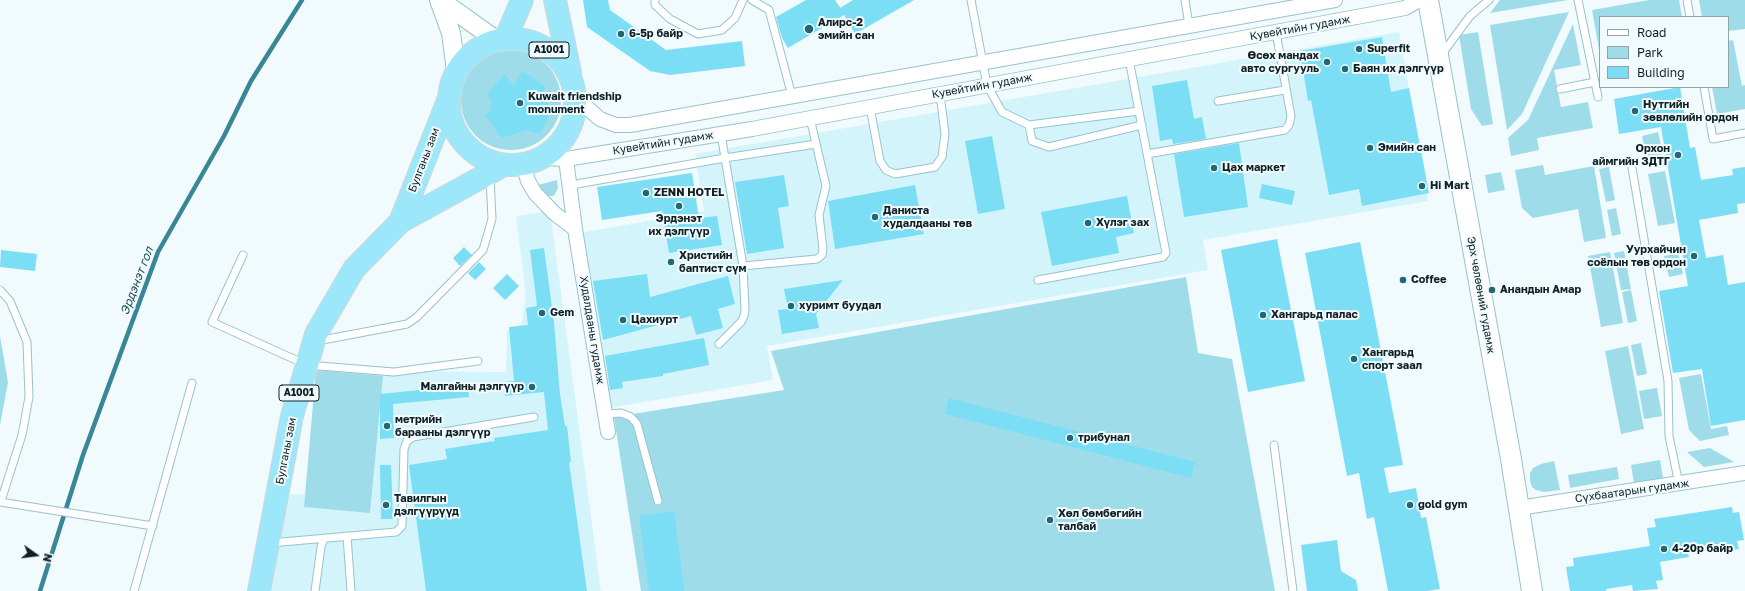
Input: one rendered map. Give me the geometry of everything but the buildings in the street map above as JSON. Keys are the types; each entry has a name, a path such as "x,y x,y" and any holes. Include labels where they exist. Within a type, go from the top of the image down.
{"highway":[{"path":"501,39 522,0"},
{"path":"555,0 574,89"},
{"name":"A1001","path":"501,39 523,39 539,44 553,53 564,66 574,89 574,116 567,133 556,148 514,165 489,161 475,153 464,142 455,129 450,114 449,98 456,71 467,57 480,46 501,39"},
{"name":"Булганы зам","path":"400,222 449,98"},
{"name":"Булганы зам","path":"259,591 292,416 313,342 316,334 354,269 400,222 514,165"}],"main road":[{"name":"Эрх чөлөөний гудамж","path":"1428,0 1519,508 1532,591"}],"street":[{"path":"440,0 501,39"},
{"path":"440,0 451,34 456,71"},
{"name":"Кувейтийн гудамж","path":"574,89 600,119 616,125 630,125 1189,25 1307,2 1335,0"},
{"name":"Кувейтийн гудамж","path":"514,165 566,159 810,118 1405,8 1419,0"},
{"name":"Худалдааны гудамж","path":"566,159 571,185 575,229 608,432"},
{"path":"514,165 528,181 535,193 554,213 575,229"},
{"name":"Сүхбаатарын гудамж","path":"1519,508 1679,485 1745,473"}],"lane":[{"path":"654,0 655,5 670,19 698,34 722,30 735,18 743,0"},
{"path":"752,0 769,10 792,96"},
{"path":"971,0 986,85 1002,112 1029,125 1139,111"},
{"path":"1186,0 1189,25"},
{"path":"1439,59 1456,32 1470,16 1489,0"},
{"path":"1578,0 1596,78 1598,97"},
{"path":"1687,0 1690,16"},
{"path":"1147,154 1285,130 1289,125 1291,116 1276,32"},
{"path":"1038,280 1163,257 1166,253 1129,59"},
{"path":"1560,89 1596,78"},
{"path":"1704,88 1713,138 1745,132"},
{"path":"1218,101 1286,90"},
{"path":"870,107 880,161 886,170 895,174 935,167 942,157 945,134 940,94"},
{"path":"743,266 817,258 822,255 819,215 826,186 810,118"},
{"path":"1029,125 1032,141 1049,148 1142,125"},
{"path":"719,344 741,322 745,309 743,266 721,134"},
{"path":"571,185 725,158 816,144"},
{"path":"313,342 406,324 417,317 483,250 492,219 514,165"},
{"path":"1632,168 1668,381 1669,436 1679,485"},
{"path":"243,255 212,322 307,365 394,372 478,362"},
{"path":"0,290 10,301 27,342 29,397 22,435 1,502 152,526"},
{"path":"134,591 192,383"},
{"path":"606,414 621,413 631,417 637,424 658,501"},
{"path":"268,543 396,532 402,526 404,449 407,441 413,437 534,417"},
{"path":"1274,445 1293,591"},
{"path":"347,536 351,591"},
{"path":"315,591 321,547 324,538"}],"shaded area":[{"path":"1399,32 1428,201 1203,240 1208,270 767,346 773,380 609,408 580,233 704,211 695,154"},
{"path":"550,211 601,591 262,591 264,494 352,495 354,371 506,372 507,331 522,324 526,295 516,216"}],"green space":[{"path":"1500,0 1568,0 1490,13"},
{"path":"1649,0 1679,0 1682,16 1599,16 1599,49 1592,10"},
{"path":"1699,0 1745,0 1745,29 1729,31 1729,16 1702,16"},
{"path":"1569,12 1522,114 1507,130 1490,25"},
{"path":"1573,24 1581,65 1554,70 1561,107 1588,102 1593,128 1537,138 1539,150 1511,156 1508,138 1528,120"},
{"path":"1478,32 1493,124 1482,126 1471,109 1459,35"},
{"path":"1733,40 1742,86 1745,85 1745,109 1717,114 1712,88 1729,88 1729,41"},
{"path":"511,50 530,53 547,64 558,81 561,100 558,119 547,136 530,147 511,150 492,147 475,136 464,119 461,100 464,81 475,64 492,53"},
{"path":"1658,132 1663,154 1646,157 1642,136"},
{"path":"1543,165 1545,175 1594,166 1606,238 1584,242 1578,209 1533,218 1522,208 1515,170"},
{"path":"1609,167 1615,200 1606,202 1599,169"},
{"path":"1665,171 1675,223 1658,226 1648,174"},
{"path":"1501,172 1505,190 1488,193 1485,175"},
{"path":"557,180 558,188 554,196 547,196 538,185"},
{"path":"1616,208 1621,234 1612,236 1607,210"},
{"path":"1624,251 1631,289 1621,290 1614,253"},
{"path":"1610,252 1623,323 1601,327 1588,256"},
{"path":"1678,253 1683,274 1669,277 1664,256"},
{"path":"1186,277 1198,353 1232,359 1275,591 641,591 614,417 784,390 771,351"},
{"path":"1631,290 1637,321 1628,323 1622,292"},
{"path":"0,336 8,382 0,425"},
{"path":"1641,343 1647,374 1637,376 1631,345"},
{"path":"1628,346 1644,429 1621,434 1605,351"},
{"path":"316,370 383,376 370,513 304,507"},
{"path":"1701,374 1711,429 1727,426 1729,435 1700,441 1689,430 1679,378"},
{"path":"1657,388 1662,416 1644,419 1639,391"},
{"path":"1710,448 1734,462 1704,467 1687,452"},
{"path":"1660,460 1663,478 1634,483 1631,465"},
{"path":"1554,461 1560,490 1544,492 1536,490 1532,487 1530,481 1530,473 1533,468 1541,464"},
{"path":"1617,467 1619,479 1570,488 1568,475"}],"waterway":[{"name":"Эрдэнэт гол","path":"40,591 83,455 158,252 224,136 251,81 302,0"}],"place":[{"name":"Aлирс-2 эмийн сан","path":"809,29"},
{"name":"6-5р байр","path":"621,34"},
{"name":"Superfit","path":"1359,49"},
{"name":"Өсөх мандах авто сургууль","path":"1327,62"},
{"name":"Баян их дэлгүүр","path":"1345,69"},
{"name":"Kuwait friendship monument","path":"520,103"},
{"name":"Нутгийн зөвлөлийн ордон","path":"1635,111"},
{"name":"Эмийн сан","path":"1370,148"},
{"name":"Орхон аймгийн ЗДТГ","path":"1678,155"},
{"name":"Цах маркет","path":"1214,168"},
{"name":"Hi Mart","path":"1422,186"},
{"name":"ZENN HOTEL","path":"646,193"},
{"name":"Эрдэнэт их дэлгүүр","path":"679,206"},
{"name":"Даниста худалдааны төв","path":"875,217"},
{"name":"Хүлэг зах","path":"1088,223"},
{"name":"Уурхайчин соёлын төв ордон","path":"1694,256"},
{"name":"Христийн баптист сүм","path":"671,262"},
{"name":"Coffee","path":"1403,280"},
{"name":"Анандын Амар","path":"1492,290"},
{"name":"хуримт буудал","path":"791,306"},
{"name":"Gem","path":"542,313"},
{"name":"Хангарьд палас","path":"1263,315"},
{"name":"Цахиурт","path":"623,320"},
{"name":"Хангарьд спорт заал","path":"1354,359"},
{"name":"Малгайны дэлгүүр","path":"532,387"},
{"name":"метрийн барааны дэлгүүр","path":"387,426"},
{"name":"трибунал","path":"1070,438"},
{"name":"Тавилгын дэлгүүрүүд","path":"386,505"},
{"name":"gold gym","path":"1410,505"},
{"name":"Хөл бөмбөгийн талбай","path":"1050,520"},
{"name":"4-20р байр","path":"1664,549"}]}
